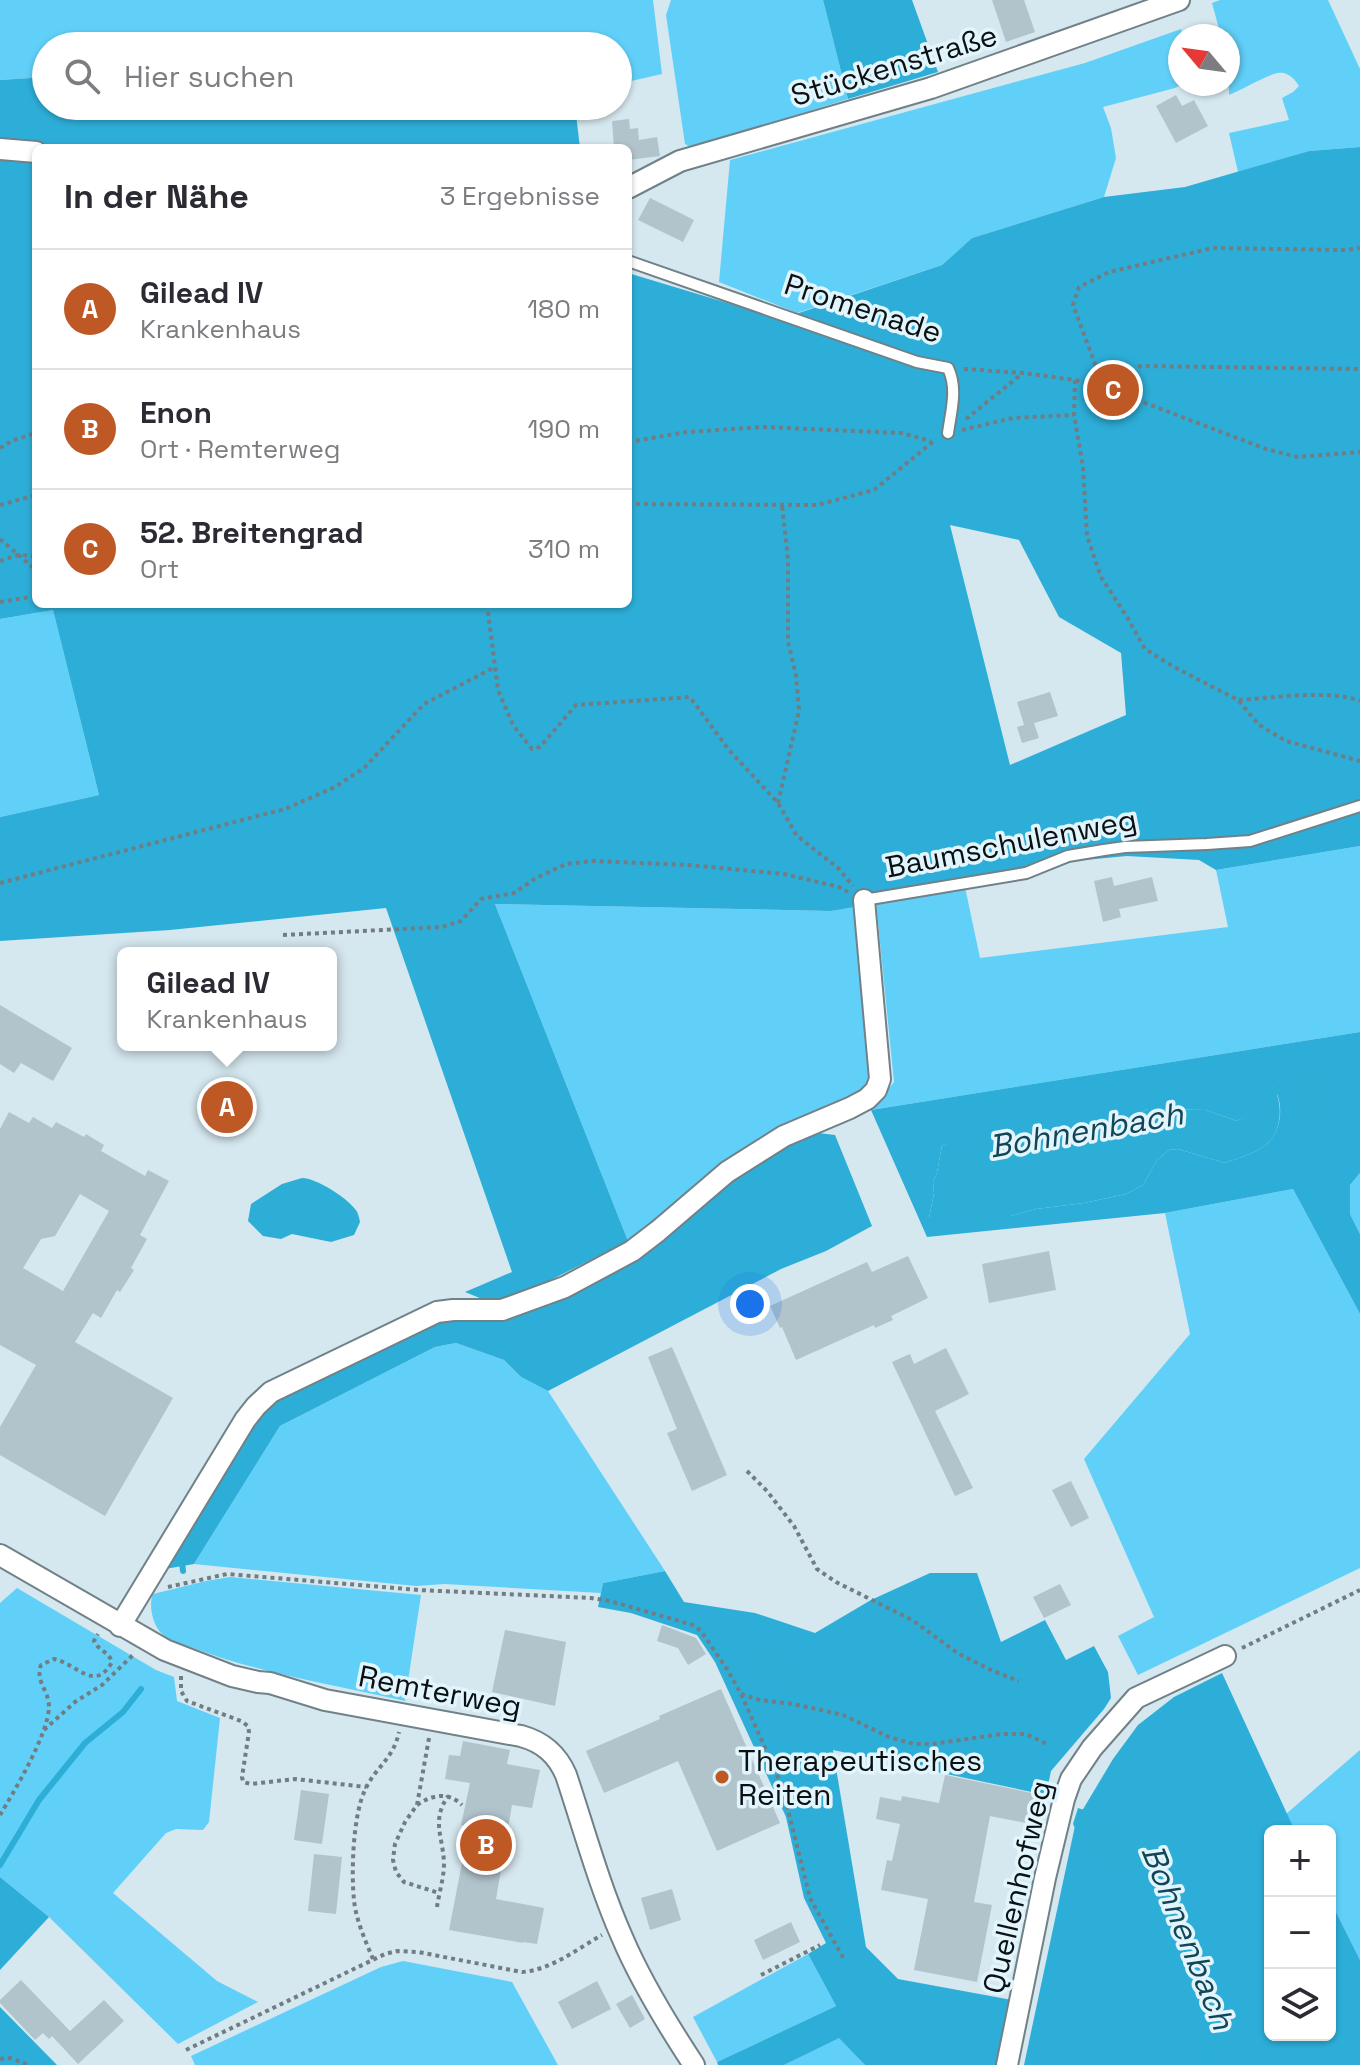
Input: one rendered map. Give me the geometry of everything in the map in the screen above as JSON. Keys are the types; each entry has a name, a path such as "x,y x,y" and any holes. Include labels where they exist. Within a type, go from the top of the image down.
{"street":[{"name":"Stückenstraße","path":"632,186 680,161 931,88 1179,0"},
{"path":"0,149 32,152"},
{"name":"Baumschulenweg","path":"114,1622 146,1584 245,1420 271,1392 437,1312 502,1310 565,1287 632,1251 727,1172 784,1136 867,1099 876,1090 880,1079 864,900"},
{"name":"Remterweg","path":"0,1555 147,1641 232,1676 270,1683 325,1700 529,1738 552,1752 566,1775 617,1926 646,1987 694,2065"},
{"name":"Quellenhofweg","path":"1007,2065 1048,1866 1071,1779 1092,1748 1136,1698 1225,1656"}],"lane":[{"name":"Promenade","path":"632,262 917,362 948,368"},
{"path":"948,368 954,391 948,433"},
{"name":"Baumschulenweg","path":"864,900 1026,873 1068,856 1104,850 1250,841 1360,806"}],"path":[{"path":"1104,388 1073,305 1079,287 1109,272 1213,248 1360,248"},
{"path":"1119,393 1140,366 1360,369"},
{"name":"Promenade","path":"948,368 1075,380 1119,393 1287,455 1298,457 1360,452"},
{"path":"632,504 817,505 874,490 1023,373"},
{"path":"1075,380 1074,415 1083,467 1087,536 1101,577 1145,649 1238,700 1259,725 1286,741 1360,761"},
{"path":"948,433 1013,418 1074,415"},
{"path":"632,441 687,432 763,427 901,433 932,442"},
{"path":"0,448 32,434"},
{"path":"0,505 32,496"},
{"path":"778,803 799,711 796,675 788,642 788,559 782,505"},
{"path":"0,539 32,567"},
{"path":"0,561 18,555 32,556"},
{"path":"0,602 32,597"},
{"path":"488,608 498,690 513,725 532,749 540,747 576,705 690,697 729,750 778,803 797,836 838,868 864,900"},
{"path":"0,883 285,809 335,787 364,768 424,704 495,667"},
{"path":"1238,700 1318,695 1360,701"},
{"path":"283,935 442,927 461,921 481,899 514,893 566,864 593,861 688,865 784,874 839,887 864,900"},
{"path":"747,1471 794,1526 817,1569 836,1582 912,1620 959,1654 1019,1681"},
{"path":"146,1584 166,1587 227,1574 419,1590 591,1598 693,1625 701,1631 741,1694 782,1786 810,1898 845,1961"},
{"path":"1225,1656 1360,1590"},
{"path":"0,1815 20,1781 42,1732 49,1704 39,1677 41,1665 54,1659 71,1664 89,1676 97,1678 103,1675 112,1662 94,1641 114,1622"},
{"path":"42,1732 75,1702 102,1685 147,1641"},
{"path":"181,1657 181,1691 187,1701 248,1726 243,1782 251,1784 295,1779 366,1787"},
{"path":"741,1694 843,1715 889,1737 914,1744 1026,1734 1049,1745"},
{"path":"373,1959 354,1901 355,1826 366,1787 396,1744 403,1714"},
{"path":"417,1805 432,1720"},
{"path":"437,1907 444,1868 439,1814 448,1796"},
{"path":"439,1893 404,1882 396,1872 393,1860 395,1844 417,1805 428,1798 448,1796 462,1805"},
{"path":"186,2050 373,1959 397,1951 418,1952 522,1972 535,1971 617,1926"},
{"path":"761,1975 820,1945"},
{"path":"0,2059 10,2058 29,2065"}],"shaded area":[{"path":"0,0 653,0 662,74 632,81 632,32 32,32 32,78 0,80"},
{"path":"671,0 823,0 848,99 692,148 685,144 666,15"},
{"path":"823,0 912,0 938,72 848,99"},
{"path":"1220,0 1328,0 1360,69 1360,147 1309,151 1238,172 1229,133 1289,120 1282,98 1299,86 1290,76 1278,73 1240,90 1240,24 1218,24 1212,3"},
{"path":"1168,34 1168,90 1103,107 1111,128 1116,158 1104,197 972,238 942,265 797,313 719,282 730,160 1085,63"},
{"path":"32,78 32,120 577,120 580,144 32,144 32,608 632,608 632,274 781,319 942,265 972,238 1104,197 1185,187 1309,151 1360,147 1360,846 1216,870 1199,860 1127,856 1074,861 1030,878 831,911 495,904 628,1241 517,1297 487,1301 465,1292 512,1272 386,908 170,930 0,941 0,817 99,795 53,610 0,619 0,80","holes":["950,525 1019,540 1059,617 1121,653 1126,715 1010,765"]},
{"path":"53,610 99,795 0,817 0,619"},
{"path":"1360,846 1360,1032 871,1110 894,1082 876,902 965,887 980,958 1228,927 1216,870"},
{"path":"495,904 831,911 859,905 875,1078 863,1096 628,1241"},
{"path":"1360,1032 1360,1173 1350,1185 1350,1214 1360,1234 1360,1314 1293,1189 1165,1213 927,1237 871,1110","holes":["1270,1084 1280,1105 1276,1131 1267,1144 1253,1153 1225,1163 1178,1149 1169,1150 1157,1160 1143,1185 1126,1194 1011,1216 929,1218 942,1145 1108,1126 1148,1109 1206,1110 1237,1121 1252,1110"]},
{"path":"810,1132 835,1135 872,1226 826,1251 781,1269 548,1391 521,1377 504,1360 456,1343 435,1347 280,1426 194,1564 165,1569 251,1422 277,1398 422,1323 571,1291 730,1176"},
{"path":"1360,1173 1360,1234 1350,1214 1350,1185"},
{"path":"1293,1189 1360,1314 1360,1568 1138,1675 1118,1636 1154,1617 1084,1459 1190,1334 1165,1213"},
{"path":"456,1343 504,1360 521,1377 548,1391 665,1571 603,1583 601,1593 445,1584 416,1586 194,1564 280,1426 435,1347"},
{"path":"665,1571 684,1602 755,1613 815,1633 871,1600 930,1573 977,1573 1001,1642 1045,1620 1066,1660 1094,1646 1108,1672 1111,1698 1051,1771 1046,1795 833,1750 866,1947 898,1979 1012,2000 997,2065 865,2065 839,2038 784,2065 718,2065 717,2062 836,2006 808,1954 826,1943 804,1898 786,1817 715,1662 697,1635 631,1613 598,1607 603,1583"},
{"path":"230,1577 421,1595 405,1701 221,1658 178,1643 159,1630 151,1609 153,1594"},
{"path":"17,1588 156,1670 174,1677 177,1701 220,1718 209,1822 203,1830 176,1829 166,1833 113,1893 217,1981 258,2002 178,2044 49,1917 0,1877 0,1603"},
{"path":"1222,1673 1292,1825 1264,1825 1264,2041 1336,2041 1336,1912 1360,1960 1360,2065 1024,2065 1076,1821 1113,1759 1138,1725 1174,1697"},
{"path":"1360,1750 1360,1960 1336,1912 1336,1825 1292,1825 1286,1814"},
{"path":"0,1877 49,1917 0,1970"},
{"path":"808,1954 836,2006 717,2062 693,2017"},
{"path":"403,1961 512,1982 558,2065 195,2065 191,2056 381,1967"},
{"path":"0,2007 57,2065 0,2065"},
{"path":"839,2037 865,2065 784,2065"}],"water":[{"path":"1317,1059 1323,1060 1333,1077 1328,1089 1335,1096 1334,1108 1326,1129 1309,1132 1297,1125 1288,1077"},
{"path":"1270,1083 1278,1097 1279,1123 1267,1144 1247,1155 1225,1163 1178,1149 1169,1150 1157,1160 1143,1185 1126,1194 1036,1209 1011,1216 987,1229 939,1226 929,1218 942,1145 1034,1125 1042,1132 1108,1126 1148,1109 1206,1110 1237,1121 1260,1100"},
{"path":"302,1178 323,1185 351,1204 360,1222 354,1235 331,1242 292,1234 281,1239 263,1236 248,1221 251,1204 282,1184"},
{"path":"720,1635 763,1641 802,1666 880,1682 874,1704 865,1706 822,1696 771,1692 755,1686 745,1678 739,1654"},
{"path":"1078,1808 1101,1815 1149,1843 1151,1850 1143,1871 1126,1886 1116,1886 1095,1873 1073,1824"}],"building":[{"path":"992,0 1024,0 1035,32 1006,42"},
{"path":"1174,96 1182,106 1194,100 1208,126 1176,143 1156,106"},
{"path":"629,120 630,129 638,128 639,140 657,137 660,156 632,160 632,144 614,144 612,121"},
{"path":"650,198 694,220 683,242 638,220"},
{"path":"1050,692 1058,716 1034,723 1039,738 1022,743 1017,727 1024,725 1017,702"},
{"path":"1112,877 1114,886 1152,877 1158,901 1119,909 1121,917 1103,922 1094,881"},
{"path":"0,1005 72,1048 53,1081 21,1063 14,1073 0,1064"},
{"path":"9,1112 29,1123 33,1117 52,1128 56,1122 84,1137 86,1134 104,1145 101,1151 145,1176 148,1170 169,1181 140,1235 147,1239 131,1268 134,1270 120,1292 117,1290 101,1318 93,1313 75,1342 173,1398 105,1516 0,1455 0,1427 36,1365 0,1345 0,1129","holes":["80,1194 109,1211 63,1291 23,1268 41,1239 55,1236"]},
{"path":"1049,1251 1056,1290 989,1303 982,1264"},
{"path":"908,1256 928,1298 891,1316 893,1320 875,1328 874,1325 796,1360 770,1306 867,1262 872,1272"},
{"path":"672,1347 727,1475 692,1491 667,1433 677,1429 648,1357"},
{"path":"946,1348 969,1394 935,1411 973,1488 955,1496 892,1362 910,1354 914,1364"},
{"path":"1071,1481 1089,1518 1071,1527 1052,1490"},
{"path":"1060,1584 1071,1605 1044,1618 1033,1597"},
{"path":"662,1625 696,1638 706,1654 688,1665 678,1648 657,1641"},
{"path":"505,1630 566,1642 555,1706 492,1692"},
{"name":"Therapeutisches Reiten","path":"721,1689 780,1823 717,1851 678,1761 604,1793 586,1751"},
{"path":"463,1741 510,1750 507,1764 540,1770 532,1808 512,1805 496,1899 544,1908 537,1944 449,1930 472,1827 461,1825 470,1783 445,1779 449,1755 460,1756"},
{"path":"945,1775 1037,1794 1031,1824 990,1816 974,1902 992,1905 977,1982 914,1970 928,1899 881,1890 887,1860 892,1861 900,1824 876,1819 880,1797 901,1801 902,1796 939,1803"},
{"path":"301,1790 329,1794 322,1844 294,1840"},
{"path":"314,1854 342,1857 336,1914 308,1911"},
{"path":"672,1889 681,1920 650,1930 641,1898"},
{"path":"791,1922 800,1942 763,1960 754,1940"},
{"path":"21,1980 70,2031 104,2000 124,2021 78,2064 52,2036 49,2039 43,2033 35,2040 0,2003"},
{"path":"597,1981 611,2009 572,2029 558,2002"},
{"path":"632,1995 645,2019 630,2028 616,2004"}],"waterway":[{"name":"Bohnenbach","path":"1326,1074 1360,1062"},
{"name":"Bohnenbach","path":"1273,1096 1276,1090 1297,1087"},
{"name":"Bohnenbach","path":"183,1571 182,1562 272,1422 444,1333 471,1335 514,1360"},
{"name":"Bohnenbach","path":"1023,1667 1040,1671 1058,1665 1083,1682 1101,1706"},
{"name":"Bohnenbach","path":"873,1682 983,1694 993,1680"},
{"name":"Bohnenbach","path":"0,1865 39,1800 85,1743 123,1712 141,1689"},
{"name":"Bohnenbach","path":"1132,1871 1154,1905 1179,1984 1193,2005 1204,2049 1214,2054 1214,2065"}],"place":[{"name":"52. Breitengrad","path":"1113,390"},
{"name":"Gilead IV","path":"227,1107"},
{"name":"Therapeutisches Reiten","path":"722,1777"},
{"name":"Enon","path":"486,1845"}]}
